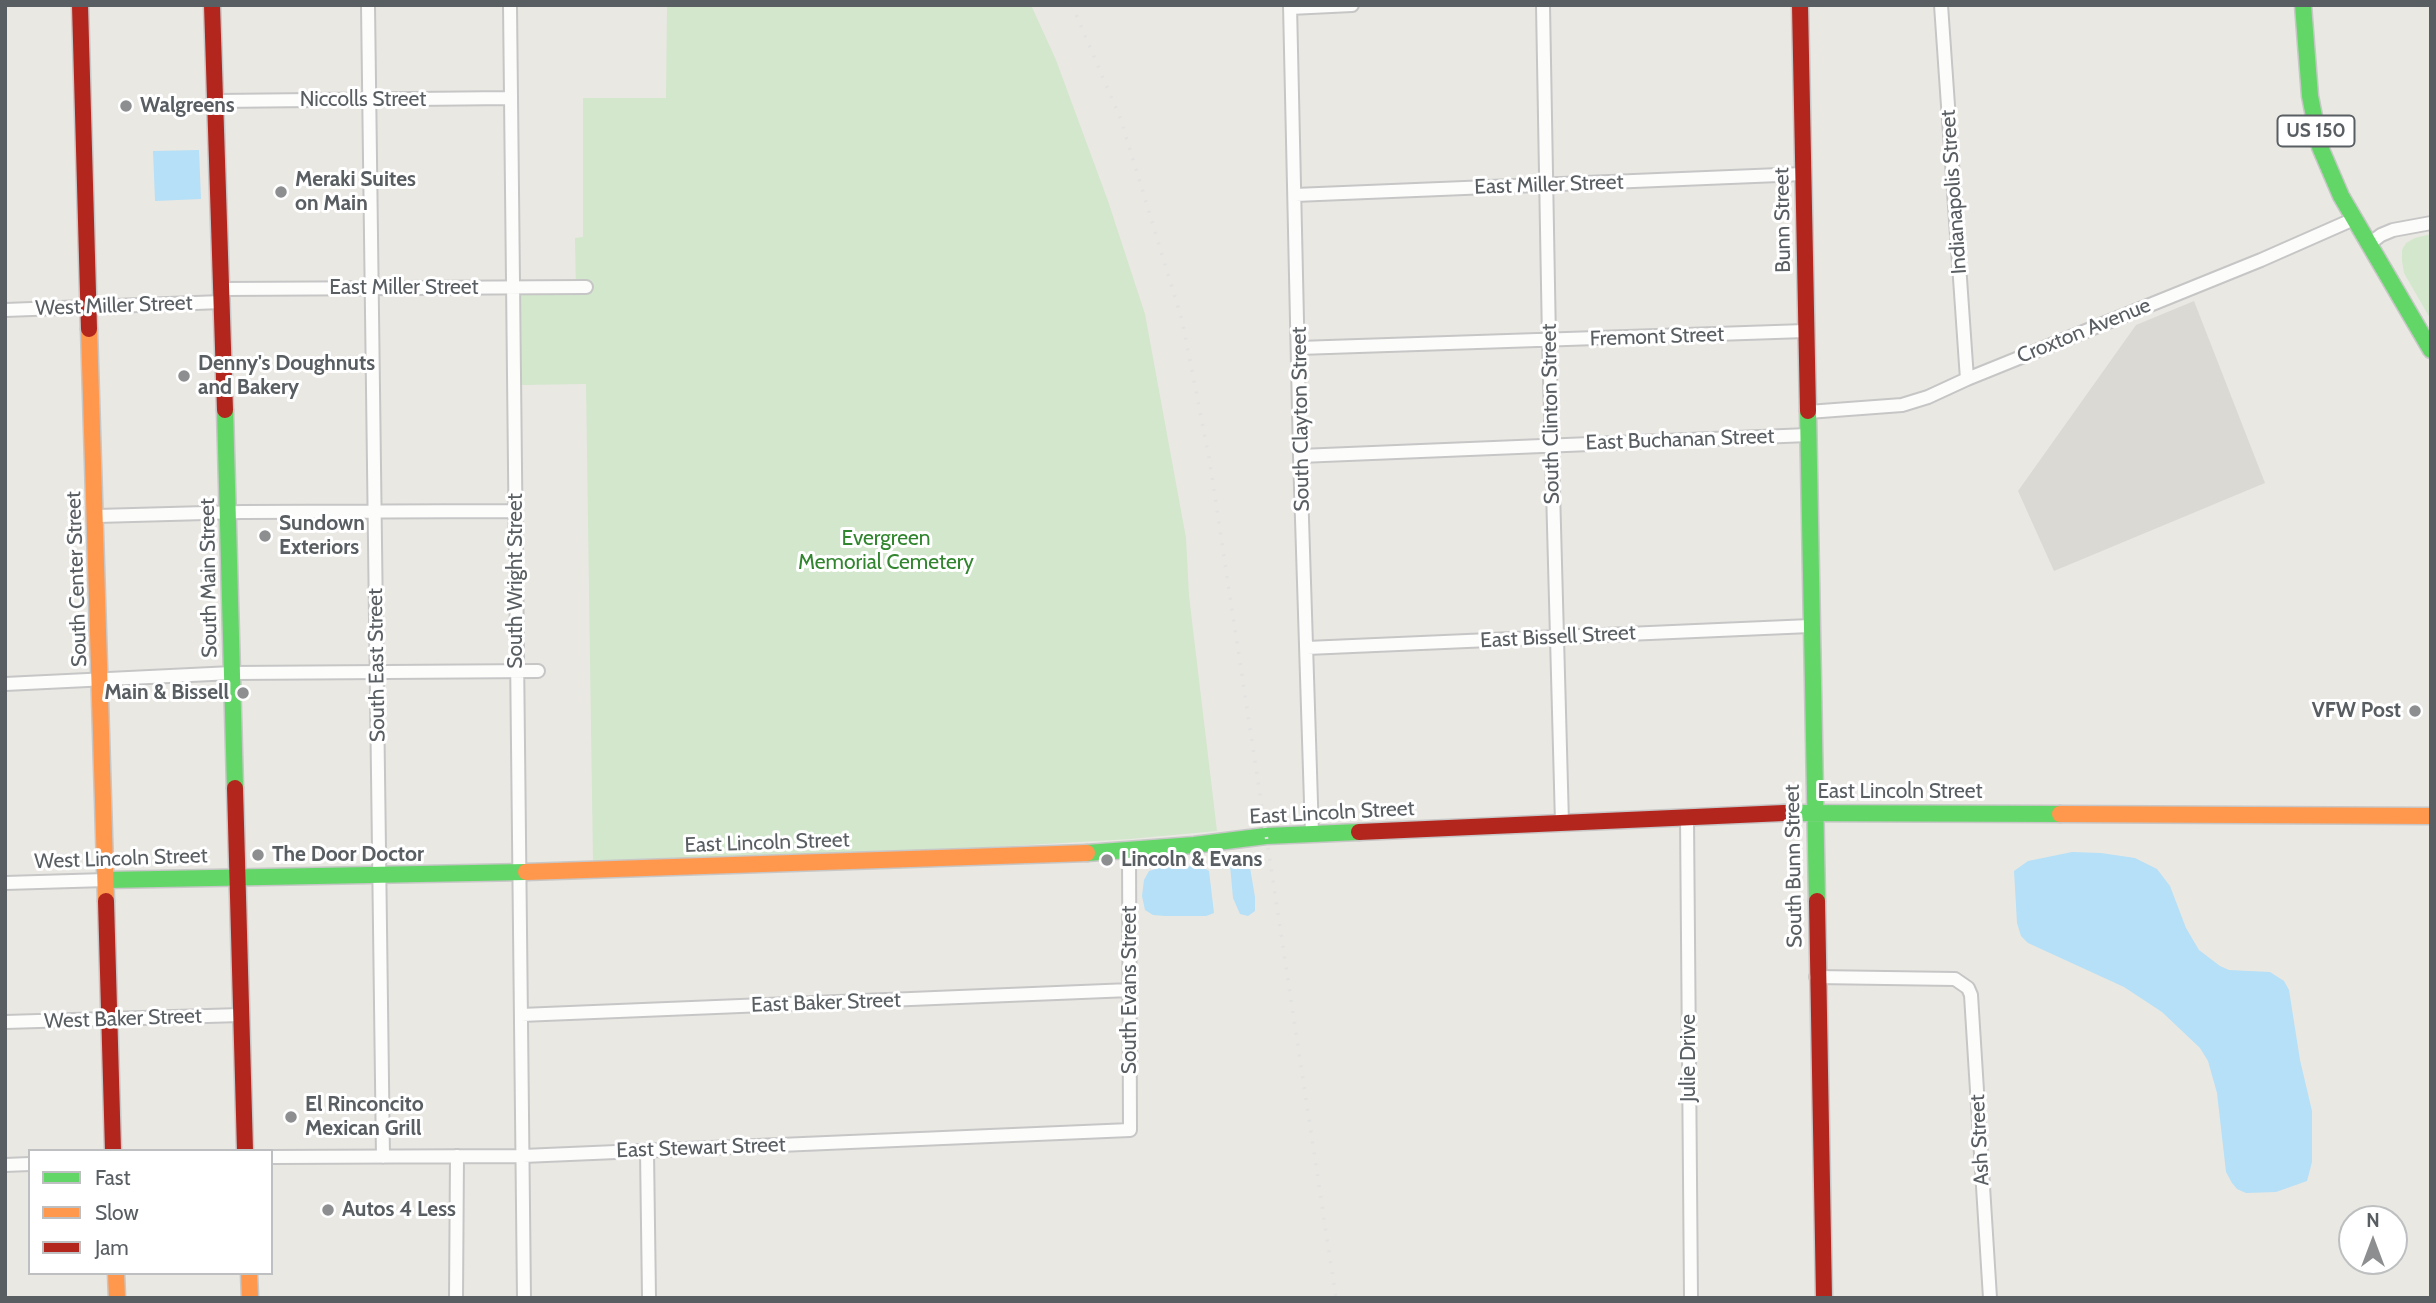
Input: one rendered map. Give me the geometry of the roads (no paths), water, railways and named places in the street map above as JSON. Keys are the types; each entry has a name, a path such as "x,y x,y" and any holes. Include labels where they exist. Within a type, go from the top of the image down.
{"main road":[{"name":"South Center Street","path":"80,5 97,516 113,1149"},
{"name":"South Main Street","path":"212,5 245,1149"},
{"name":"Bunn Street","path":"1800,5 1808,435"},
{"name":"US 150","path":"2303,5 2310,96 2320,147 2341,196 2431,350"},
{"name":"South Bunn Street","path":"1808,435 1824,1298"},
{"name":"East Lincoln Street","path":"237,876 518,872 1056,854 1194,845 1266,836 1814,812 2431,816"},
{"name":"West Lincoln Street","path":"106,880 237,876"},
{"path":"116,1275 117,1298"},
{"path":"249,1275 250,1298"}],"street":[{"name":"South East Street","path":"368,5 383,1157"},
{"name":"South Wright Street","path":"510,5 524,1298"},
{"path":"1290,6 1352,5"},
{"name":"South Clinton Street","path":"1543,5 1562,823"},
{"name":"Indianapolis Street","path":"1941,5 1967,379"},
{"name":"South Clayton Street","path":"1290,6 1312,834"},
{"name":"Niccolls Street","path":"215,101 510,99"},
{"name":"East Miller Street","path":"1295,195 1803,174"},
{"name":"Croxton Avenue","path":"1808,412 1902,405 1939,393 1967,379 2262,260 2354,219"},
{"path":"2370,244 2393,230 2431,223"},
{"name":"East Miller Street","path":"222,295 372,288 586,287"},
{"name":"West Miller Street","path":"5,310 90,307 222,295"},
{"name":"Fremont Street","path":"1299,348 1805,331"},
{"name":"East Buchanan Street","path":"1300,456 1808,435"},
{"path":"97,516 516,511"},
{"name":"East Bissell Street","path":"1307,648 1810,626"},
{"path":"5,684 232,673 538,671"},
{"name":"Julie Drive","path":"1687,817 1691,1298"},
{"name":"South Evans Street","path":"1129,849 1130,1130"},
{"name":"West Lincoln Street","path":"5,883 106,880"},
{"name":"Ash Street","path":"1816,977 1955,979 1965,985 1971,995 1990,1298"},
{"name":"East Baker Street","path":"521,1015 1130,990"},
{"name":"West Baker Street","path":"5,1022 241,1015"},
{"name":"East Stewart Street","path":"273,1157 523,1156 1130,1130"},
{"path":"647,1151 649,1298"},
{"path":"456,1298 457,1156"},
{"path":"5,1165 28,1164"}],"water":[{"path":"199,150 201,199 155,201 153,151"},
{"path":"2072,852 2135,858 2157,869 2170,886 2186,928 2199,950 2229,970 2270,972 2284,981 2289,990 2300,1060 2312,1111 2312,1162 2307,1181 2276,1192 2246,1193 2237,1189 2226,1172 2217,1093 2208,1061 2200,1048 2162,1012 2124,987 2028,943 2021,936 2017,923 2014,871 2028,861"},
{"path":"1248,856 1255,897 1255,911 1248,916 1240,914 1233,898 1230,865 1233,859"},
{"path":"1201,866 1209,871 1214,913 1206,916 1165,916 1153,915 1145,910 1142,896 1144,880 1149,871 1163,867"}],"railway":[{"path":"1072,5 1121,120 1182,320 1209,457 1336,1298"}],"place":[{"name":"Walgreens","path":"126,106"},
{"name":"Meraki Suites on Main","path":"281,192"},
{"name":"Denny's Doughnuts and Bakery","path":"184,376"},
{"name":"Sundown Exteriors","path":"265,536"},
{"name":"Main & Bissell","path":"243,693"},
{"name":"VFW Post","path":"2415,711"},
{"name":"The Door Doctor","path":"258,855"},
{"name":"Lincoln & Evans","path":"1107,860"},
{"name":"El Rinconcito Mexican Grill","path":"291,1117"},
{"name":"Autos 4 Less","path":"328,1210"}],"park label":[{"name":"Evergreen Memorial Cemetery","path":"886,551"}]}
